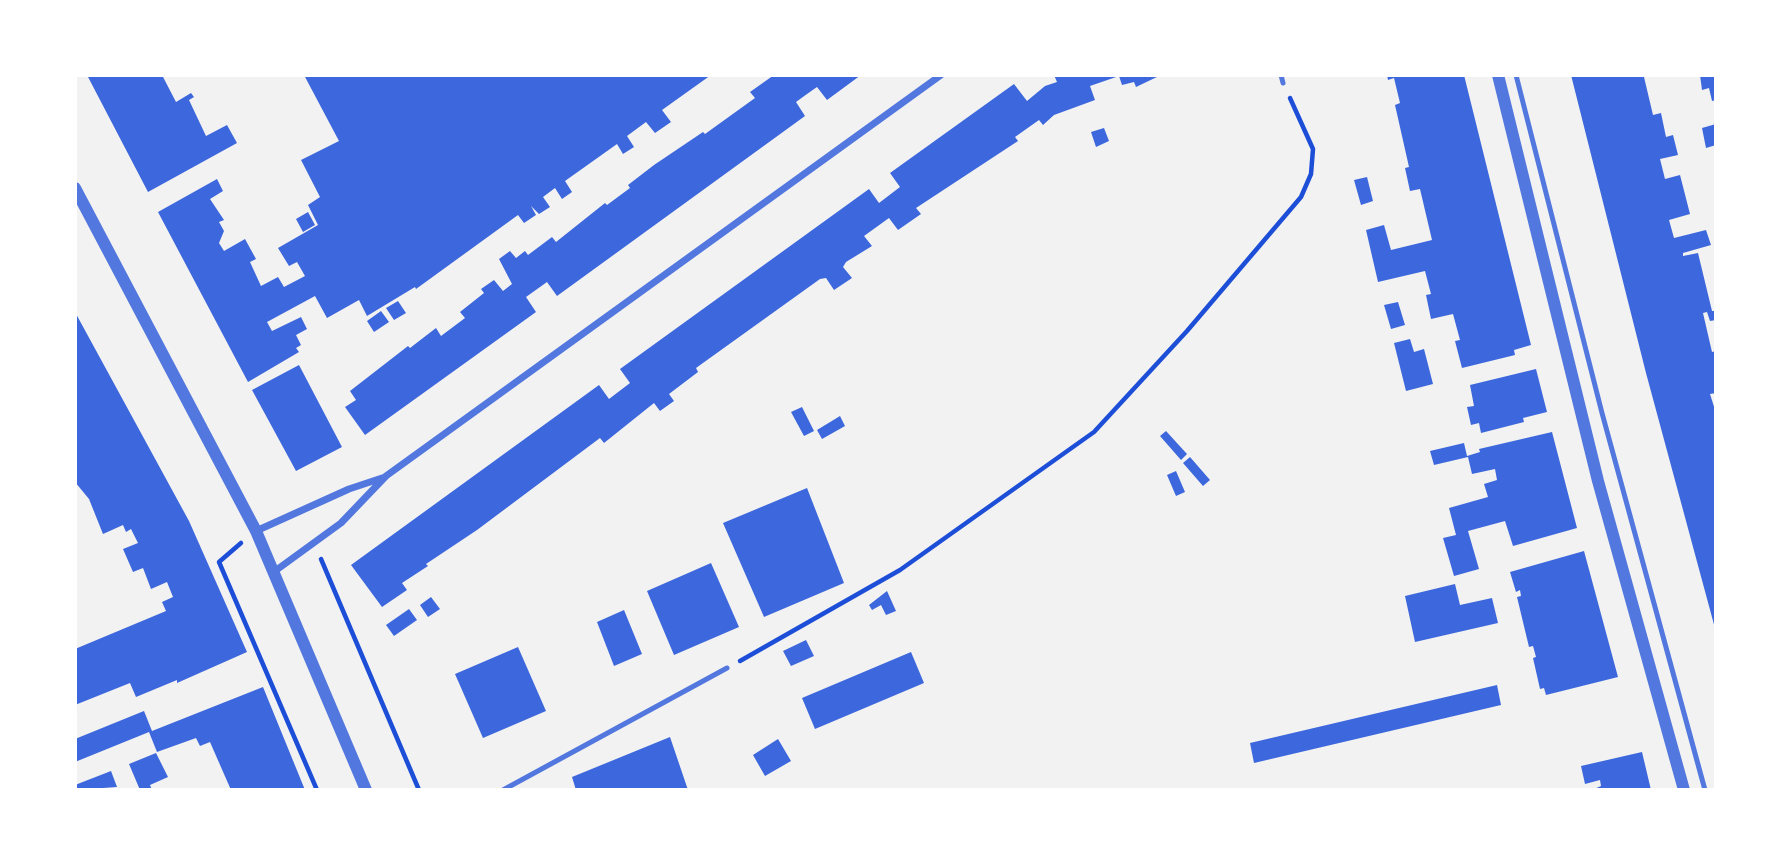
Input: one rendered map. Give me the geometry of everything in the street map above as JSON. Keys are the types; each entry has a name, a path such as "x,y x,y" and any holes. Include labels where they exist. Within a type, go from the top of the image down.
{"street":[{"path":"275,571 341,523 386,476 941,75"},
{"path":"1498,75 1598,481 1684,790"},
{"path":"75,188 256,531 366,790"},
{"path":"256,531 349,489 386,476"}],"lane":[{"path":"1281,75 1283,83"},
{"path":"1516,75 1602,413 1705,790"},
{"path":"503,790 727,668"}],"path":[{"path":"727,668 900,570 1094,432 1187,331 1301,197 1311,174 1314,149 1283,83"},
{"path":"256,531 219,562 317,790"},
{"path":"314,542 419,790"}],"building":[{"path":"87,75 162,75 176,102 191,93 194,97 189,100 206,136 227,125 237,143 148,192"},
{"path":"304,75 711,75 662,110 671,122 655,133 646,122 627,136 634,147 623,154 617,144 565,181 572,192 562,199 555,188 543,197 550,207 539,214 531,206 536,215 524,223 518,215 416,289 415,287 367,316 359,300 327,318 315,296 267,322 272,331 301,317 307,329 296,335 301,345 296,348 299,352 248,382 158,212 217,179 223,191 210,199 224,220 219,222 224,231 219,243 224,251 245,239 256,259 250,262 261,286 278,277 284,287 305,276 297,262 289,266 278,248 318,225 308,205 320,197 301,160 339,141"},
{"path":"774,75 861,75 827,100 817,87 807,94 796,102 805,116 557,296 547,282 526,297 536,312 365,435 345,407 356,400 350,391 436,328 441,336 465,318 460,312 484,293 481,289 494,280 503,291 512,284 499,259 510,251 516,258 525,251 528,255 552,237 556,242 605,203 607,205 630,188 628,185 654,165 703,132 705,134 755,98 750,92"},
{"path":"1054,75 1159,76 1136,87 1134,82 1122,85 1119,76 1090,86 1095,100 1054,115 1043,125 1039,120 1015,137 1018,141 916,208 921,214 898,230 889,218 864,236 872,246 846,262 843,267 852,278 834,290 826,278 820,279 696,368 698,372 669,394 674,401 660,411 654,403 604,443 600,438 477,530 426,564 428,566 402,583 407,590 382,607 351,565 599,385 609,399 630,383 620,369 869,189 879,203 900,187 890,173 1014,84 1027,101 1045,86 1057,82"},
{"path":"1387,75 1464,75 1531,345 1514,350 1515,355 1462,368 1455,341 1460,340 1453,314 1431,319 1426,295 1431,294 1425,271 1378,282 1366,230 1384,225 1391,250 1432,240 1420,189 1410,191 1405,168 1409,167 1395,105 1400,103 1394,78 1388,80"},
{"path":"1571,75 1644,77 1653,115 1661,113 1666,137 1673,135 1678,155 1660,159 1665,179 1680,175 1690,214 1669,220 1674,238 1706,230 1711,245 1683,253 1683,256 1698,253 1712,311 1716,311 1716,320 1710,321 1707,312 1703,313 1712,352 1716,351 1716,393 1710,394 1716,413 1716,632 1646,373"},
{"path":"1700,75 1716,75 1716,100 1712,101 1709,88 1702,90"},
{"path":"1716,124 1716,145 1706,148 1702,128"},
{"path":"1104,128 1109,141 1096,147 1091,132"},
{"path":"1367,177 1373,201 1361,205 1354,180"},
{"path":"308,212 315,225 303,232 296,219"},
{"path":"398,301 406,313 394,320 386,308"},
{"path":"1398,302 1405,325 1391,329 1384,305"},
{"path":"381,311 389,322 374,332 367,321"},
{"path":"75,312 189,521 247,652 177,683 177,680 136,697 130,683 75,705 75,649 166,611 162,602 173,597 167,582 151,589 143,568 133,572 123,549 138,543 131,529 126,532 123,525 103,534 89,499 75,482"},
{"path":"1410,339 1414,352 1424,349 1433,384 1406,391 1394,343"},
{"path":"299,365 342,447 296,471 252,390"},
{"path":"1536,369 1547,412 1523,418 1524,422 1481,433 1479,423 1471,425 1467,407 1474,406 1470,385"},
{"path":"802,407 814,431 804,436 791,412"},
{"path":"840,416 845,426 822,439 817,430"},
{"path":"1166,431 1187,454 1181,460 1160,436"},
{"path":"1552,432 1577,528 1513,546 1505,521 1468,531 1479,569 1454,576 1443,538 1456,535 1449,508 1488,497 1484,484 1497,480 1495,469 1472,474 1468,457 1434,465 1430,451 1464,443 1467,456 1480,452 1479,449"},
{"path":"1190,457 1210,480 1203,486 1183,463"},
{"path":"1176,471 1185,492 1176,496 1167,475"},
{"path":"807,488 844,583 764,617 723,523"},
{"path":"1584,551 1618,677 1546,695 1544,688 1540,689 1533,646 1529,647 1517,597 1521,596 1520,590 1516,592 1510,572"},
{"path":"711,563 739,627 674,655 647,591"},
{"path":"1455,584 1460,605 1492,598 1498,623 1415,642 1405,596"},
{"path":"887,591 896,611 886,615 881,605 872,610 869,605"},
{"path":"431,597 440,609 428,617 420,605"},
{"path":"409,609 417,620 394,636 386,625"},
{"path":"624,610 642,654 614,666 597,622"},
{"path":"806,640 814,656 791,666 783,651"},
{"path":"518,647 546,711 483,738 455,674"},
{"path":"911,652 924,683 815,729 802,698"},
{"path":"1497,685 1501,705 1254,763 1250,743"},
{"path":"263,687 305,790 231,790 210,742 200,746 196,738 157,752 149,732 75,762 75,739 144,711 152,731"},
{"path":"670,737 688,790 576,790 572,777"},
{"path":"778,739 791,761 765,776 753,755"},
{"path":"1642,752 1651,790 1592,790 1601,786 1600,780 1585,784 1581,766"},
{"path":"156,753 168,777 150,785 152,790 140,790 129,764"},
{"path":"111,771 117,787 75,790 75,785"}]}
